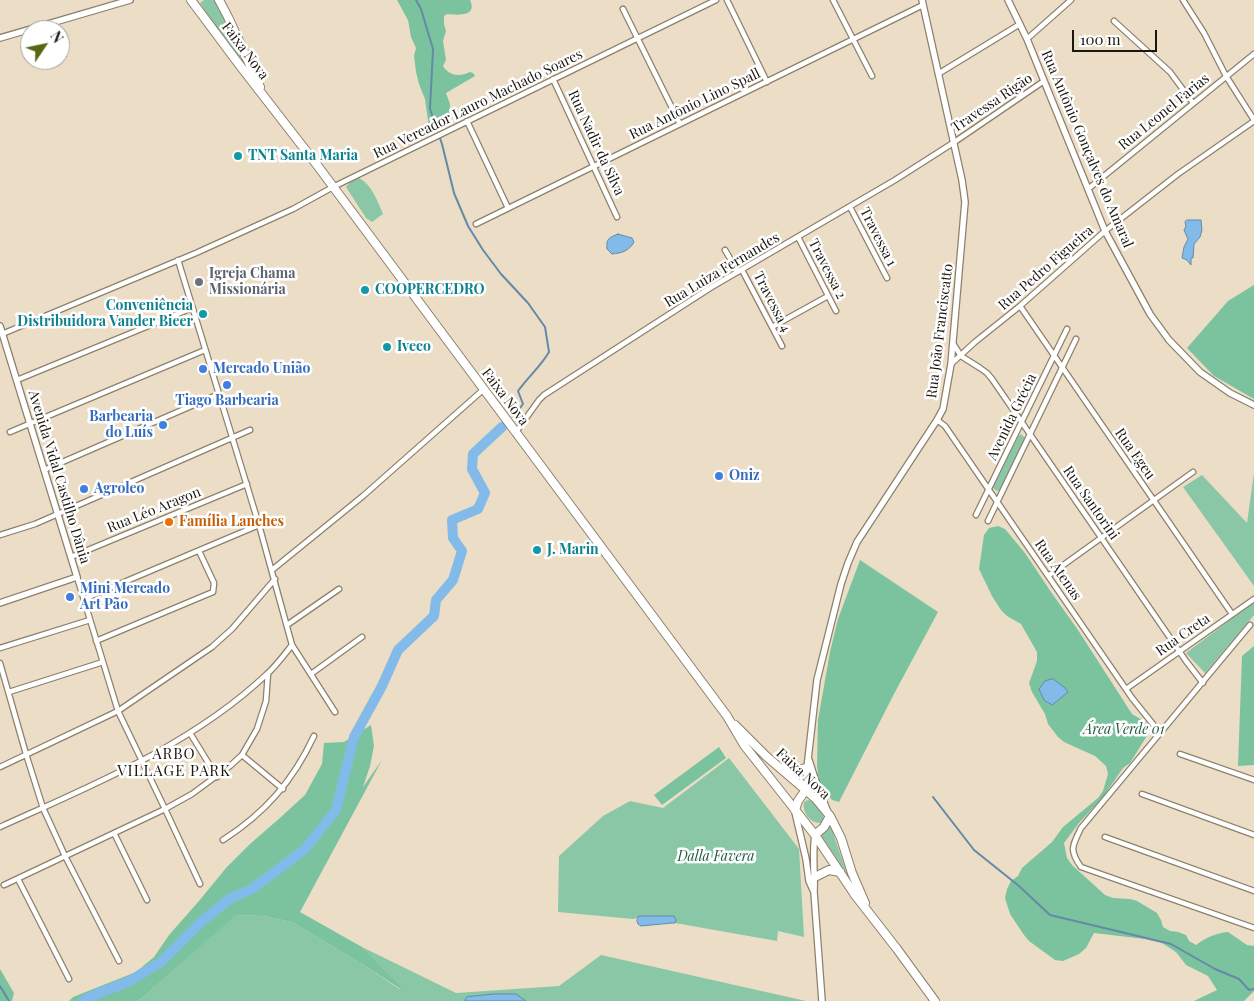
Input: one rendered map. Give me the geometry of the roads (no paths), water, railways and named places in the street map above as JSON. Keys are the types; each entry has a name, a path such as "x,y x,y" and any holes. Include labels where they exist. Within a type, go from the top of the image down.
{"highway":[{"name":"Faixa Nova","path":"191,0 516,432 727,716 744,745 814,835 855,895 935,1001"},
{"name":"Faixa Nova","path":"219,0 228,16 262,94"},
{"name":"Faixa Nova","path":"727,716 766,756 816,799 830,816 841,838 852,873 870,915"},
{"path":"777,766 789,770 806,768"},
{"path":"795,810 798,801 806,791"},
{"path":"814,835 824,827 830,816"},
{"path":"815,877 829,870 840,872"}],"street":[{"path":"0,38 130,0"},
{"name":"Rua Vereador Lauro Machado Soares","path":"1,334 196,253 293,209 333,187 716,0"},
{"path":"727,0 767,82"},
{"path":"833,0 872,76"},
{"name":"Rua Antônio Gonçalves do Amaral","path":"1008,0 1027,40 1105,231 1150,314 1169,340 1200,372 1230,393 1254,405"},
{"path":"1027,40 1070,0"},
{"path":"1183,0 1204,33 1226,76 1254,120"},
{"name":"Rua Antônio Lino Spall","path":"476,224 767,82 923,2"},
{"name":"Rua João Franciscatto","path":"806,791 806,768 809,758 817,680 838,594 848,564 857,542 943,409 952,364 965,202 962,180 923,2"},
{"path":"623,9 680,124"},
{"path":"1114,21 1170,72 1194,103"},
{"path":"938,74 1020,24"},
{"name":"Rua Leonel Farias","path":"1088,189 1254,54"},
{"name":"Rua Nadir da Silva","path":"553,79 617,217"},
{"name":"Travessa Rigão","path":"953,143 1044,82"},
{"name":"Rua Pedro Figueira","path":"952,364 975,342 1020,306 1105,231 1178,174 1254,120"},
{"path":"467,121 508,208"},
{"name":"Rua Luiza Fernandes","path":"516,432 544,395 710,288 850,207 953,143"},
{"name":"Travessa 1","path":"850,207 887,278"},
{"name":"Travessa 2","path":"798,237 836,311"},
{"name":"Travessa 4","path":"725,250 740,271 782,346"},
{"path":"178,260 247,484 292,645 335,712"},
{"path":"772,327 828,296"},
{"name":"Rua Egeu","path":"1020,306 1232,614"},
{"path":"17,380 192,308"},
{"name":"Avenida Vidal Castilho Dânia","path":"0,326 118,711 200,884"},
{"name":"Avenida Grécia","path":"976,515 1067,328"},
{"name":"Avenida Grécia","path":"988,521 1076,339"},
{"name":"Rua Santorini","path":"954,345 960,356 987,373 1203,683"},
{"path":"10,432 206,350"},
{"path":"272,570 363,496 484,389"},
{"path":"44,470 219,394"},
{"name":"Rua Atenas","path":"937,420 945,426 1126,689 1160,733"},
{"path":"0,534 35,524 250,430"},
{"path":"1048,576 1193,472"},
{"name":"Rua Léo Aragon","path":"71,557 247,484"},
{"path":"84,599 259,525"},
{"path":"96,641 214,592 214,584 199,551"},
{"path":"0,603 77,577"},
{"path":"0,766 118,711 219,641 239,622 275,579"},
{"path":"287,625 339,589"},
{"name":"Rua Creta","path":"1126,689 1254,599"},
{"path":"0,648 90,620"},
{"path":"1250,625 1081,828 1073,845 1074,857 1081,867 1254,928"},
{"path":"311,674 362,637"},
{"path":"0,827 142,760 190,734 268,673 292,645"},
{"path":"9,692 103,662"},
{"path":"0,664 43,808 65,856 119,962"},
{"path":"4,885 165,809 217,777 242,755 253,738 261,720 266,701 268,673"},
{"path":"190,734 217,777"},
{"path":"223,840 253,818 283,789 302,760 314,736"},
{"path":"1180,754 1254,780"},
{"path":"242,755 283,789"},
{"name":"Rua João Franciscatto","path":"809,758 815,779 830,816"},
{"path":"1142,794 1254,835"},
{"path":"795,810 809,881 814,892"},
{"path":"114,833 146,900"},
{"path":"814,835 814,892 822,1001"},
{"path":"1105,837 1254,891"},
{"path":"18,879 69,979"}],"water":[{"path":"1187,220 1201,220 1202,230 1200,237 1194,244 1191,265 1182,258 1188,239 1184,230"},
{"path":"618,234 632,238 634,242 625,251 612,254 607,249 607,243 610,238"},
{"path":"1053,679 1068,692 1052,705 1044,700 1039,689 1045,681"},
{"path":"639,916 674,916 676,920 675,923 641,926 637,921"},
{"path":"516,994 526,1001 464,1001 467,997"}],"waterway":[{"path":"416,0 421,9 433,49 430,109 442,144 454,193 468,226 483,250 501,274 528,303 545,327 549,352 518,391 523,404 514,416"},
{"path":"83,1001 128,982 161,962 202,921 231,898 252,889 305,849 336,810 354,737 382,686 398,650 434,616 436,600 453,580 462,551 453,538 452,520 478,509 485,493 472,469 473,454 502,427"},
{"path":"933,797 974,850 1019,886 1050,915 1171,944 1215,969 1239,979 1249,990 1254,989"},
{"path":"0,986 9,1001"}],"place":[{"name":"TNT Santa Maria","path":"238,156"},
{"name":"Igreja Chama Missionária","path":"199,282"},
{"name":"COOPERCEDRO","path":"365,290"},
{"name":"Conveniência Distribuidora Vander Bieer","path":"203,314"},
{"name":"Iveco","path":"387,347"},
{"name":"Mercado União","path":"203,369"},
{"name":"Tiago Barbearia","path":"227,385"},
{"name":"Barbearia do Luís","path":"163,425"},
{"name":"Oniz","path":"719,476"},
{"name":"Agroleo","path":"84,489"},
{"name":"Família Lanches","path":"169,522"},
{"name":"J. Marin","path":"537,550"},
{"name":"Mini Mercado Art Pão","path":"70,597"}],"district":[{"name":"ARBO VILLAGE PARK","path":"174,762"}],"park label":[{"name":"Área Verde 01","path":"1124,730"},
{"name":"Dalla Favera","path":"716,857"}]}
